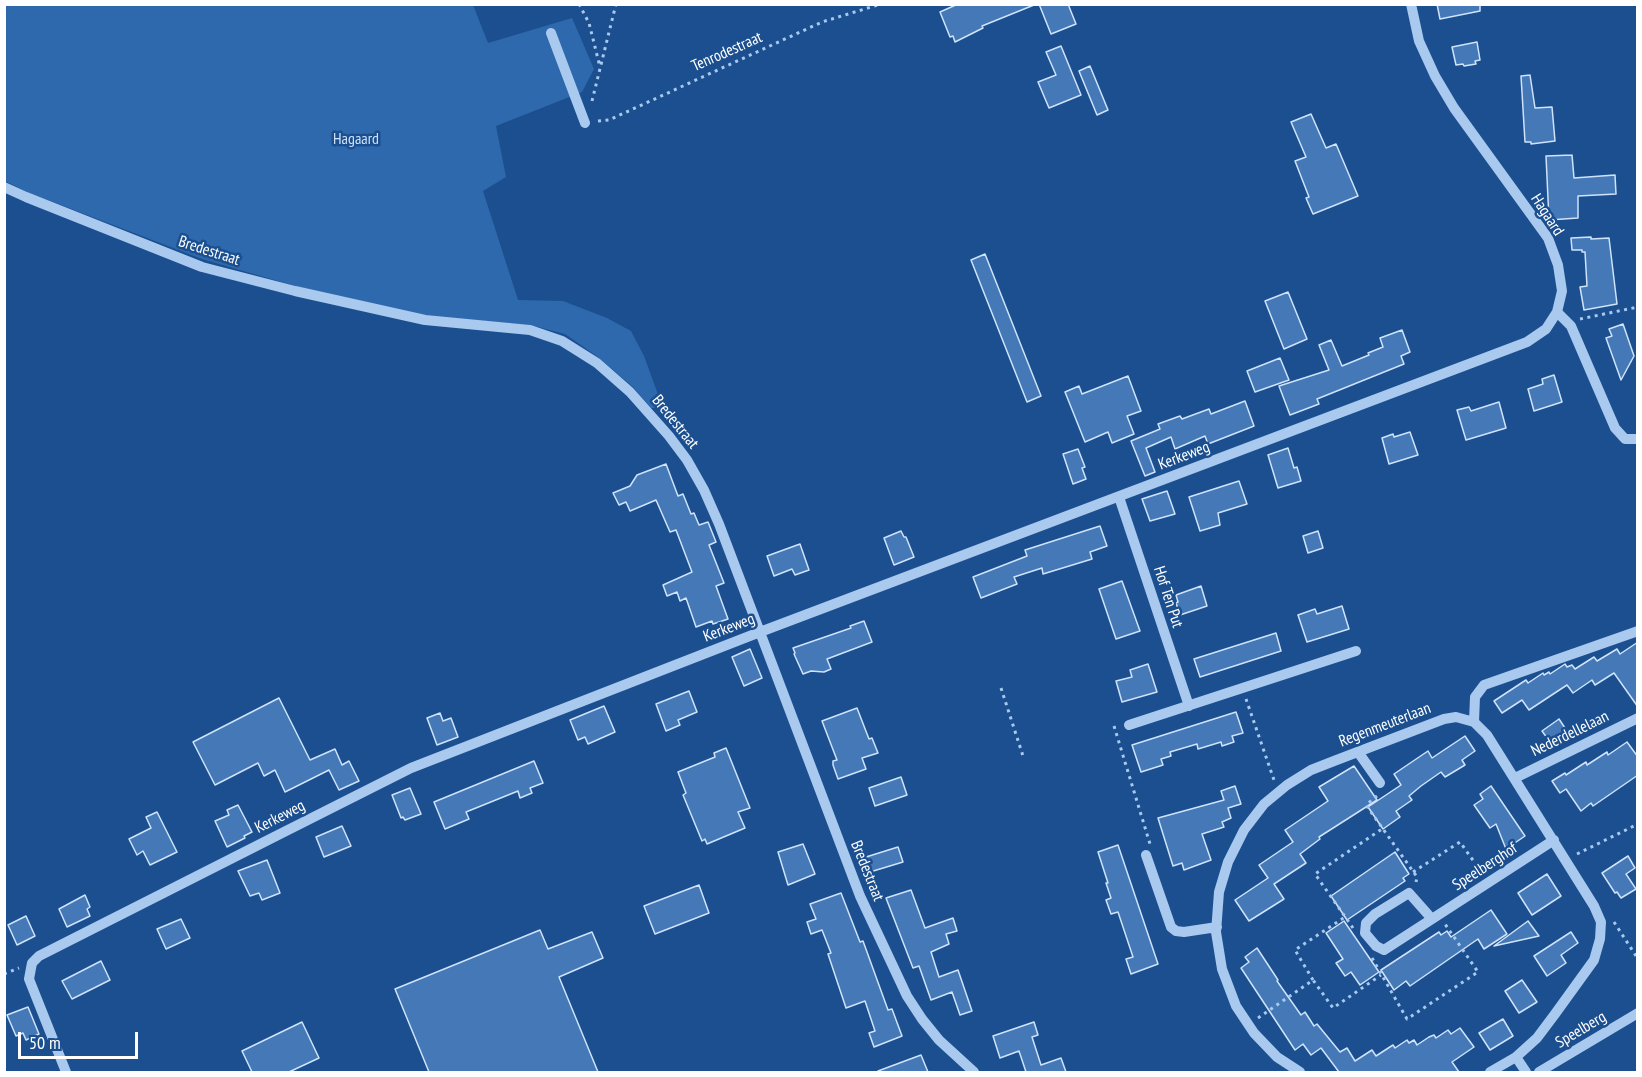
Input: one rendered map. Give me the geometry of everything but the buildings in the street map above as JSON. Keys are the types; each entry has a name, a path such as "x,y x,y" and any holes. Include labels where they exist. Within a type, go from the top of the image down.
{"street":[{"name":"Hagaard","path":"1411,4 1419,41 1435,76 1454,108 1548,238 1558,266 1562,291 1557,312"},
{"path":"551,33 585,123"},
{"name":"Bredestraat","path":"4,187 202,267 295,291 425,320 531,330 562,341 597,363 630,392 657,421 687,460 704,490 719,524 860,896 907,996 939,1040 974,1072"},
{"path":"1557,312 1571,326 1615,428 1625,439 1638,439"},
{"name":"Kerkeweg","path":"66,1072 29,979 32,963 39,956 411,768 760,632 1527,342 1546,329 1557,312"},
{"name":"Hof Ten Put","path":"1119,497 1189,706"},
{"path":"1493,1072 1516,1057 1537,1038 1594,960 1600,939 1601,922 1594,906 1515,778 1487,735 1474,722 1475,697 1484,685 1638,631"},
{"path":"1129,725 1356,651"},
{"name":"Regenmeuterlaan","path":"1300,1072 1277,1057 1248,1024 1236,1006 1222,969 1217,927 1219,892 1228,862 1244,830 1264,804 1287,785 1311,770 1444,719 1456,717 1474,722"},
{"name":"Nederdellelaan","path":"1515,778 1638,718"},
{"path":"1358,752 1380,783"},
{"name":"Speelberghof","path":"1365,933 1376,946 1384,950 1554,840"},
{"path":"1146,855 1172,927 1176,931 1184,932 1217,927"},
{"path":"1365,933 1366,922 1409,893 1435,917"},
{"name":"Speelberg","path":"1539,1072 1638,1013"},
{"path":"1516,1057 1526,1072"}],"path":[{"path":"579,4 589,23 600,69"},
{"path":"585,123 616,4"},
{"name":"Tenrodestraat","path":"585,123 609,120 822,22 881,4"},
{"path":"1567,321 1638,307"},
{"path":"1001,688 1023,756"},
{"path":"1243,688 1269,766"},
{"path":"1114,726 1150,842 1146,855"},
{"path":"1380,783 1377,797 1366,805 1417,878 1416,884 1409,893"},
{"path":"1566,860 1638,824"},
{"path":"1365,933 1359,936 1316,874 1382,829"},
{"path":"1413,872 1460,842 1488,883"},
{"path":"1594,906 1611,917 1638,959"},
{"path":"1345,917 1295,950 1313,980 1333,1008 1381,975"},
{"path":"1370,955 1407,1019 1478,972 1435,917"},
{"path":"1248,1024 1313,980"}],"green space":[{"name":"Hagaard","path":"4,5 473,5 488,43 572,18 594,69 582,92 496,126 506,177 483,191 518,300 563,301 607,318 631,331 644,356 663,408 651,408 633,387 598,357 565,334 530,325 427,316 295,286 202,259 27,192 5,181"}]}
